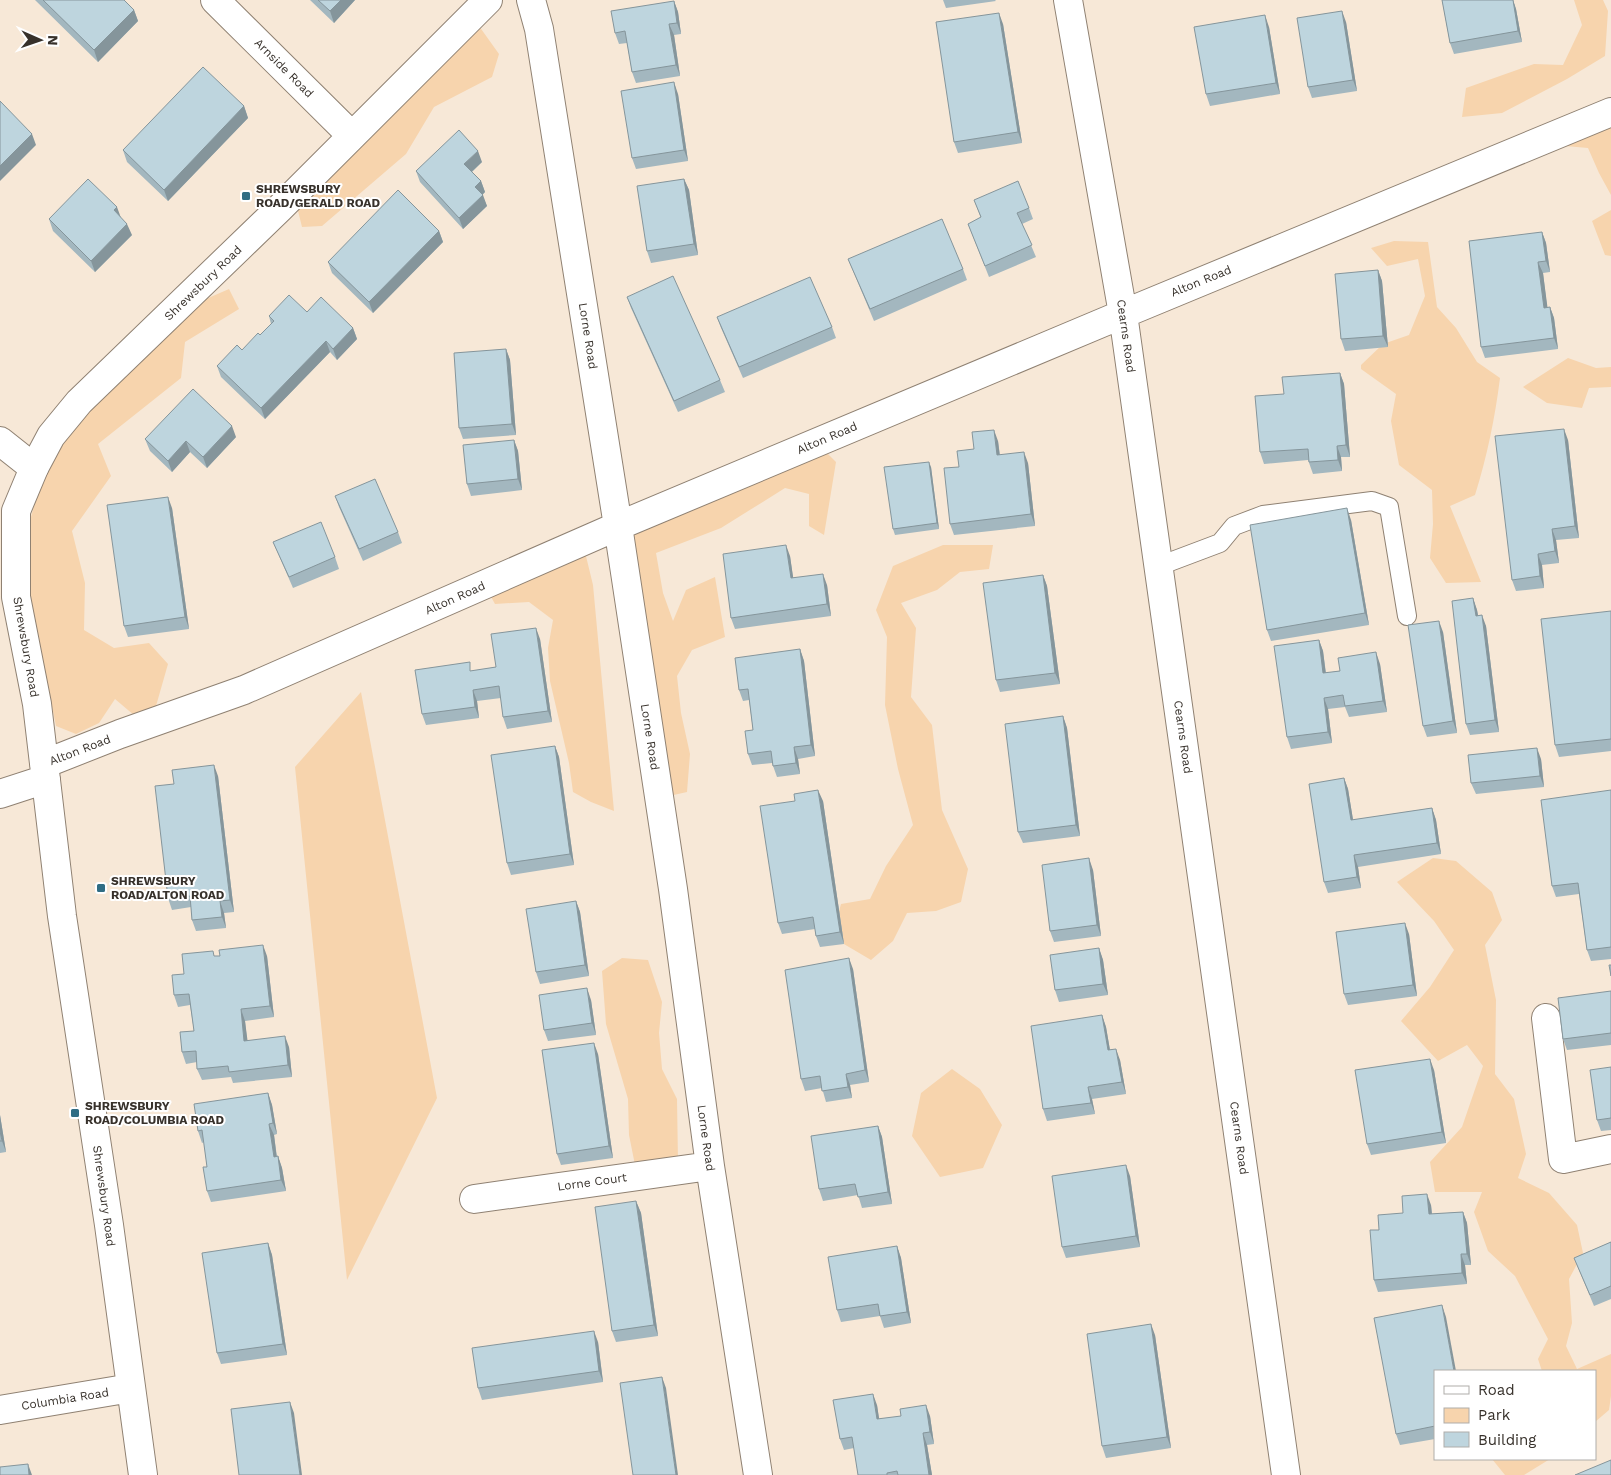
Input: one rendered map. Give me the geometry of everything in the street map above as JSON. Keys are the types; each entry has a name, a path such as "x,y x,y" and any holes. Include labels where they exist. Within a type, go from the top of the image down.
{"street":[{"name":"Arnside Road","path":"215,0 352,136"},
{"name":"Shrewsbury Road","path":"143,1475 109,1225 62,916 36,704 16,597 16,511 34,468 51,436 78,402 273,215 488,0"},
{"name":"Lorne Road","path":"531,0 540,38 618,526 673,889 710,1166 758,1475"},
{"name":"Cearns Road","path":"1068,0 1123,314 1286,1475"},
{"name":"Alton Road","path":"0,794 120,734 244,690 618,526 1611,112"},
{"path":"0,441 34,468"},
{"path":"1546,1018 1563,1159 1611,1149"},
{"name":"Lorne Court","path":"474,1199 710,1166"},
{"name":"Columbia Road","path":"0,1410 131,1388"}],"lane":[{"path":"1159,566 1220,543 1234,526 1263,515 1372,501 1389,507 1407,616"}],"green space":[{"path":"1574,0 1603,0 1608,11 1605,56 1567,79 1502,113 1462,117 1466,88 1534,64 1563,65 1582,25"},
{"path":"479,26 499,54 492,77 434,107 406,154 322,226 302,227 296,203"},
{"path":"1611,125 1611,195 1588,148 1565,146 1565,134"},
{"path":"1611,210 1611,256 1605,255 1592,221"},
{"path":"1394,241 1428,242 1437,307 1456,328 1477,362 1500,378 1490,437 1475,495 1450,506 1481,582 1446,583 1430,558 1433,524 1432,490 1399,465 1391,421 1396,394 1361,369 1361,365 1383,344 1409,335 1425,296 1418,259 1387,266 1371,248"},
{"path":"229,289 239,309 185,342 181,378 98,444 111,476 72,531 85,583 84,630 114,648 149,643 168,664 156,706 135,716 115,699 99,723 76,734 56,726 21,554 47,458 151,323"},
{"path":"1568,358 1596,368 1611,367 1611,387 1589,388 1582,408 1547,403 1523,387"},
{"path":"823,449 836,462 824,535 809,526 809,494 785,488 721,528 656,553 663,593 673,621 686,590 715,577 725,637 692,650 677,676 681,713 690,754 687,792 669,796 629,535"},
{"path":"943,545 993,545 989,569 960,572 937,590 901,603 916,628 911,697 932,725 942,810 968,869 961,902 936,911 907,913 893,941 871,960 832,937 841,904 870,899 886,866 913,825 898,769 885,705 887,637 876,610 893,566"},
{"path":"585,552 593,585 614,811 591,802 573,792 569,763 550,681 548,648 553,620 529,602 495,604 489,593"},
{"path":"361,692 437,1098 347,1280 295,767"},
{"path":"1433,858 1456,861 1492,892 1502,920 1485,945 1496,1000 1495,1074 1514,1099 1526,1154 1518,1178 1549,1193 1577,1225 1583,1253 1569,1279 1572,1323 1566,1346 1577,1369 1611,1354 1609,1410 1596,1421 1596,1370 1542,1370 1538,1359 1548,1339 1515,1276 1488,1251 1474,1212 1482,1192 1435,1192 1430,1162 1462,1127 1483,1066 1467,1045 1438,1061 1401,1021 1430,987 1454,950 1434,921 1397,882"},
{"path":"622,958 648,960 662,1002 659,1033 662,1069 677,1099 678,1162 635,1165 629,1135 628,1099 606,1024 602,971"},
{"path":"952,1069 980,1089 1002,1125 983,1168 940,1177 912,1136 921,1093"},
{"path":"1493,1460 1548,1460 1524,1475 1505,1475"}],"building":[{"path":"43,0 124,0 134,10 94,50"},
{"path":"318,0 341,0 330,11"},
{"path":"1442,0 1513,0 1518,31 1450,43"},
{"path":"674,1 677,23 669,24 676,65 632,72 625,31 615,33 611,11"},
{"path":"1342,11 1353,80 1308,87 1297,18"},
{"path":"999,13 1018,132 954,142 936,22"},
{"path":"1265,15 1276,83 1206,94 1194,27"},
{"path":"203,67 244,106 164,190 123,150"},
{"path":"674,82 684,150 632,158 621,91"},
{"path":"0,101 32,134 0,166"},
{"path":"459,130 478,151 464,164 481,181 475,187 483,195 459,218 416,171"},
{"path":"88,179 117,207 114,210 127,224 91,261 49,219"},
{"path":"684,179 694,244 647,251 637,186"},
{"path":"1018,181 1029,208 1017,213 1032,245 985,266 968,224 981,217 974,200"},
{"path":"398,190 439,231 369,302 328,262"},
{"path":"942,219 963,269 870,309 848,259"},
{"path":"1542,232 1546,261 1538,262 1544,308 1550,307 1554,338 1481,347 1469,241"},
{"path":"1378,270 1383,336 1341,339 1335,274"},
{"path":"673,276 720,380 674,401 627,297"},
{"path":"810,277 832,327 739,367 717,317"},
{"path":"289,295 307,312 321,297 353,328 333,349 326,341 261,408 217,366 237,345 242,350 258,333 260,335 274,321 269,316"},
{"path":"506,349 512,424 459,428 454,353"},
{"path":"1340,373 1346,445 1337,446 1338,460 1309,462 1308,449 1260,452 1255,396 1284,394 1282,377"},
{"path":"193,389 232,426 203,457 186,441 168,461 145,439"},
{"path":"1564,429 1575,526 1552,529 1555,551 1538,554 1540,576 1512,580 1495,436"},
{"path":"994,430 997,455 1024,452 1031,514 950,524 944,468 959,467 957,451 974,449 972,432"},
{"path":"514,440 518,479 467,484 463,445"},
{"path":"929,462 937,523 893,529 884,467"},
{"path":"375,479 398,532 359,549 335,496"},
{"path":"168,497 185,617 124,626 107,505"},
{"path":"1347,508 1365,613 1267,630 1250,525"},
{"path":"321,522 335,557 289,577 273,542"},
{"path":"786,545 791,578 823,574 827,604 731,618 723,554"},
{"path":"1043,575 1055,673 996,680 983,583"},
{"path":"1473,598 1476,616 1482,615 1495,720 1466,724 1452,601"},
{"path":"1611,611 1611,739 1555,745 1541,619"},
{"path":"1439,621 1453,721 1423,726 1408,625"},
{"path":"536,628 548,711 503,717 499,686 473,690 475,707 422,714 415,670 470,662 470,671 496,667 491,634"},
{"path":"1319,640 1323,673 1340,671 1338,658 1376,652 1383,701 1345,706 1343,695 1324,698 1328,732 1287,737 1274,646"},
{"path":"800,649 811,745 794,747 796,763 773,766 771,751 748,754 745,731 753,730 748,689 739,690 735,658"},
{"path":"1063,716 1076,825 1018,832 1005,724"},
{"path":"555,746 570,854 507,863 491,755"},
{"path":"1537,748 1540,776 1471,783 1468,755"},
{"path":"214,765 230,900 220,901 222,917 192,920 190,896 168,898 155,786 174,784 172,770"},
{"path":"1344,778 1351,820 1432,808 1437,843 1354,855 1357,877 1324,882 1309,784"},
{"path":"818,790 840,932 816,936 813,917 778,923 760,806 795,801 794,794"},
{"path":"1611,790 1611,947 1587,950 1578,883 1552,886 1541,800"},
{"path":"1089,858 1097,925 1050,931 1042,865"},
{"path":"576,901 585,965 536,972 526,909"},
{"path":"1405,923 1413,985 1344,994 1336,932"},
{"path":"263,945 270,1006 241,1009 244,1041 285,1036 288,1065 229,1072 228,1066 197,1069 196,1051 182,1052 180,1032 194,1031 189,994 174,995 172,975 184,974 182,954 213,951 214,956 220,956 219,950"},
{"path":"1099,948 1103,984 1055,990 1050,955"},
{"path":"849,958 865,1070 846,1074 848,1087 822,1091 820,1076 801,1079 785,970"},
{"path":"587,988 592,1023 544,1030 539,995"},
{"path":"1611,991 1611,1033 1563,1039 1558,998"},
{"path":"1102,1015 1108,1050 1116,1049 1122,1082 1088,1087 1091,1103 1043,1109 1031,1026"},
{"path":"594,1043 609,1146 557,1154 542,1050"},
{"path":"1430,1059 1442,1132 1367,1144 1355,1070"},
{"path":"1611,1067 1611,1118 1597,1120 1590,1070"},
{"path":"268,1093 273,1123 269,1124 274,1157 278,1156 281,1180 207,1191 203,1167 207,1167 202,1130 198,1131 194,1104"},
{"path":"878,1126 888,1192 858,1197 855,1184 819,1189 811,1136"},
{"path":"1126,1165 1136,1236 1062,1247 1052,1176"},
{"path":"1427,1194 1429,1214 1463,1212 1467,1254 1461,1254 1462,1273 1374,1280 1370,1230 1379,1230 1378,1215 1403,1213 1402,1196"},
{"path":"636,1201 654,1325 612,1331 595,1207"},
{"path":"1611,1242 1611,1286 1590,1295 1574,1258"},
{"path":"268,1243 283,1344 217,1353 202,1253"},
{"path":"897,1246 907,1312 880,1316 878,1304 837,1310 828,1257"},
{"path":"1442,1305 1454,1370 1434,1370 1434,1426 1396,1434 1374,1318"},
{"path":"1151,1324 1167,1437 1102,1446 1087,1334"},
{"path":"594,1331 599,1371 478,1388 472,1348"},
{"path":"662,1377 676,1475 633,1475 620,1383"},
{"path":"873,1394 877,1419 901,1416 900,1409 926,1405 930,1432 923,1433 929,1475 898,1475 897,1471 887,1473 887,1475 858,1475 852,1437 840,1439 833,1400"},
{"path":"290,1402 300,1475 239,1475 231,1409"},
{"path":"1611,1460 1611,1475 1575,1475"},
{"path":"28,1464 29,1475 0,1475 0,1467"}],"place":[{"name":"SHREWSBURY ROAD/GERALD ROAD","path":"246,196"},
{"name":"SHREWSBURY ROAD/ALTON ROAD","path":"101,888"},
{"name":"SHREWSBURY ROAD/COLUMBIA ROAD","path":"75,1113"}]}
